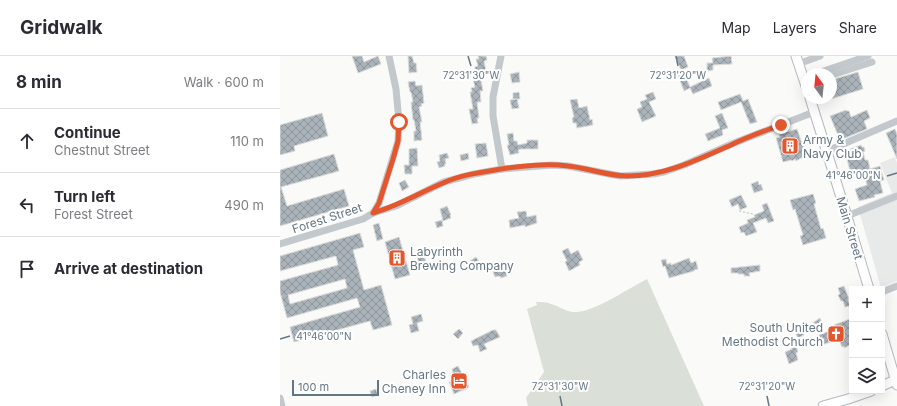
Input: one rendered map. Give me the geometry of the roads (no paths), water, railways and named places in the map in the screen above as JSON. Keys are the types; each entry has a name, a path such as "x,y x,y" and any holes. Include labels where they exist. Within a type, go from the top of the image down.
{"main road":[{"path":"797,60 801,69"},
{"name":"Main Street","path":"812,104 868,286"},
{"path":"885,343 897,381 885,385"},
{"path":"823,406 862,394"}],"street":[{"path":"373,213 379,203 398,141 399,122 396,89 389,56"},
{"path":"501,56 493,97 493,116 502,169"},
{"path":"797,60 820,56"},
{"path":"837,71 871,59"},
{"path":"837,68 871,59"},
{"name":"Forest Street","path":"280,244 363,219 373,213 396,206 444,182 474,174 502,169 552,164 620,176 653,174 668,171 734,143 814,112"},
{"path":"827,151 897,121"},
{"path":"847,216 897,196"},
{"path":"885,291 897,286"},
{"path":"280,398 282,406"}],"place":[{"name":"Army & Navy Club","path":"790,146"},
{"name":"Labyrinth Brewing Company","path":"397,258"},
{"name":"South United Methodist Church","path":"836,334"},
{"name":"Charles Cheney Inn","path":"459,381"}]}
